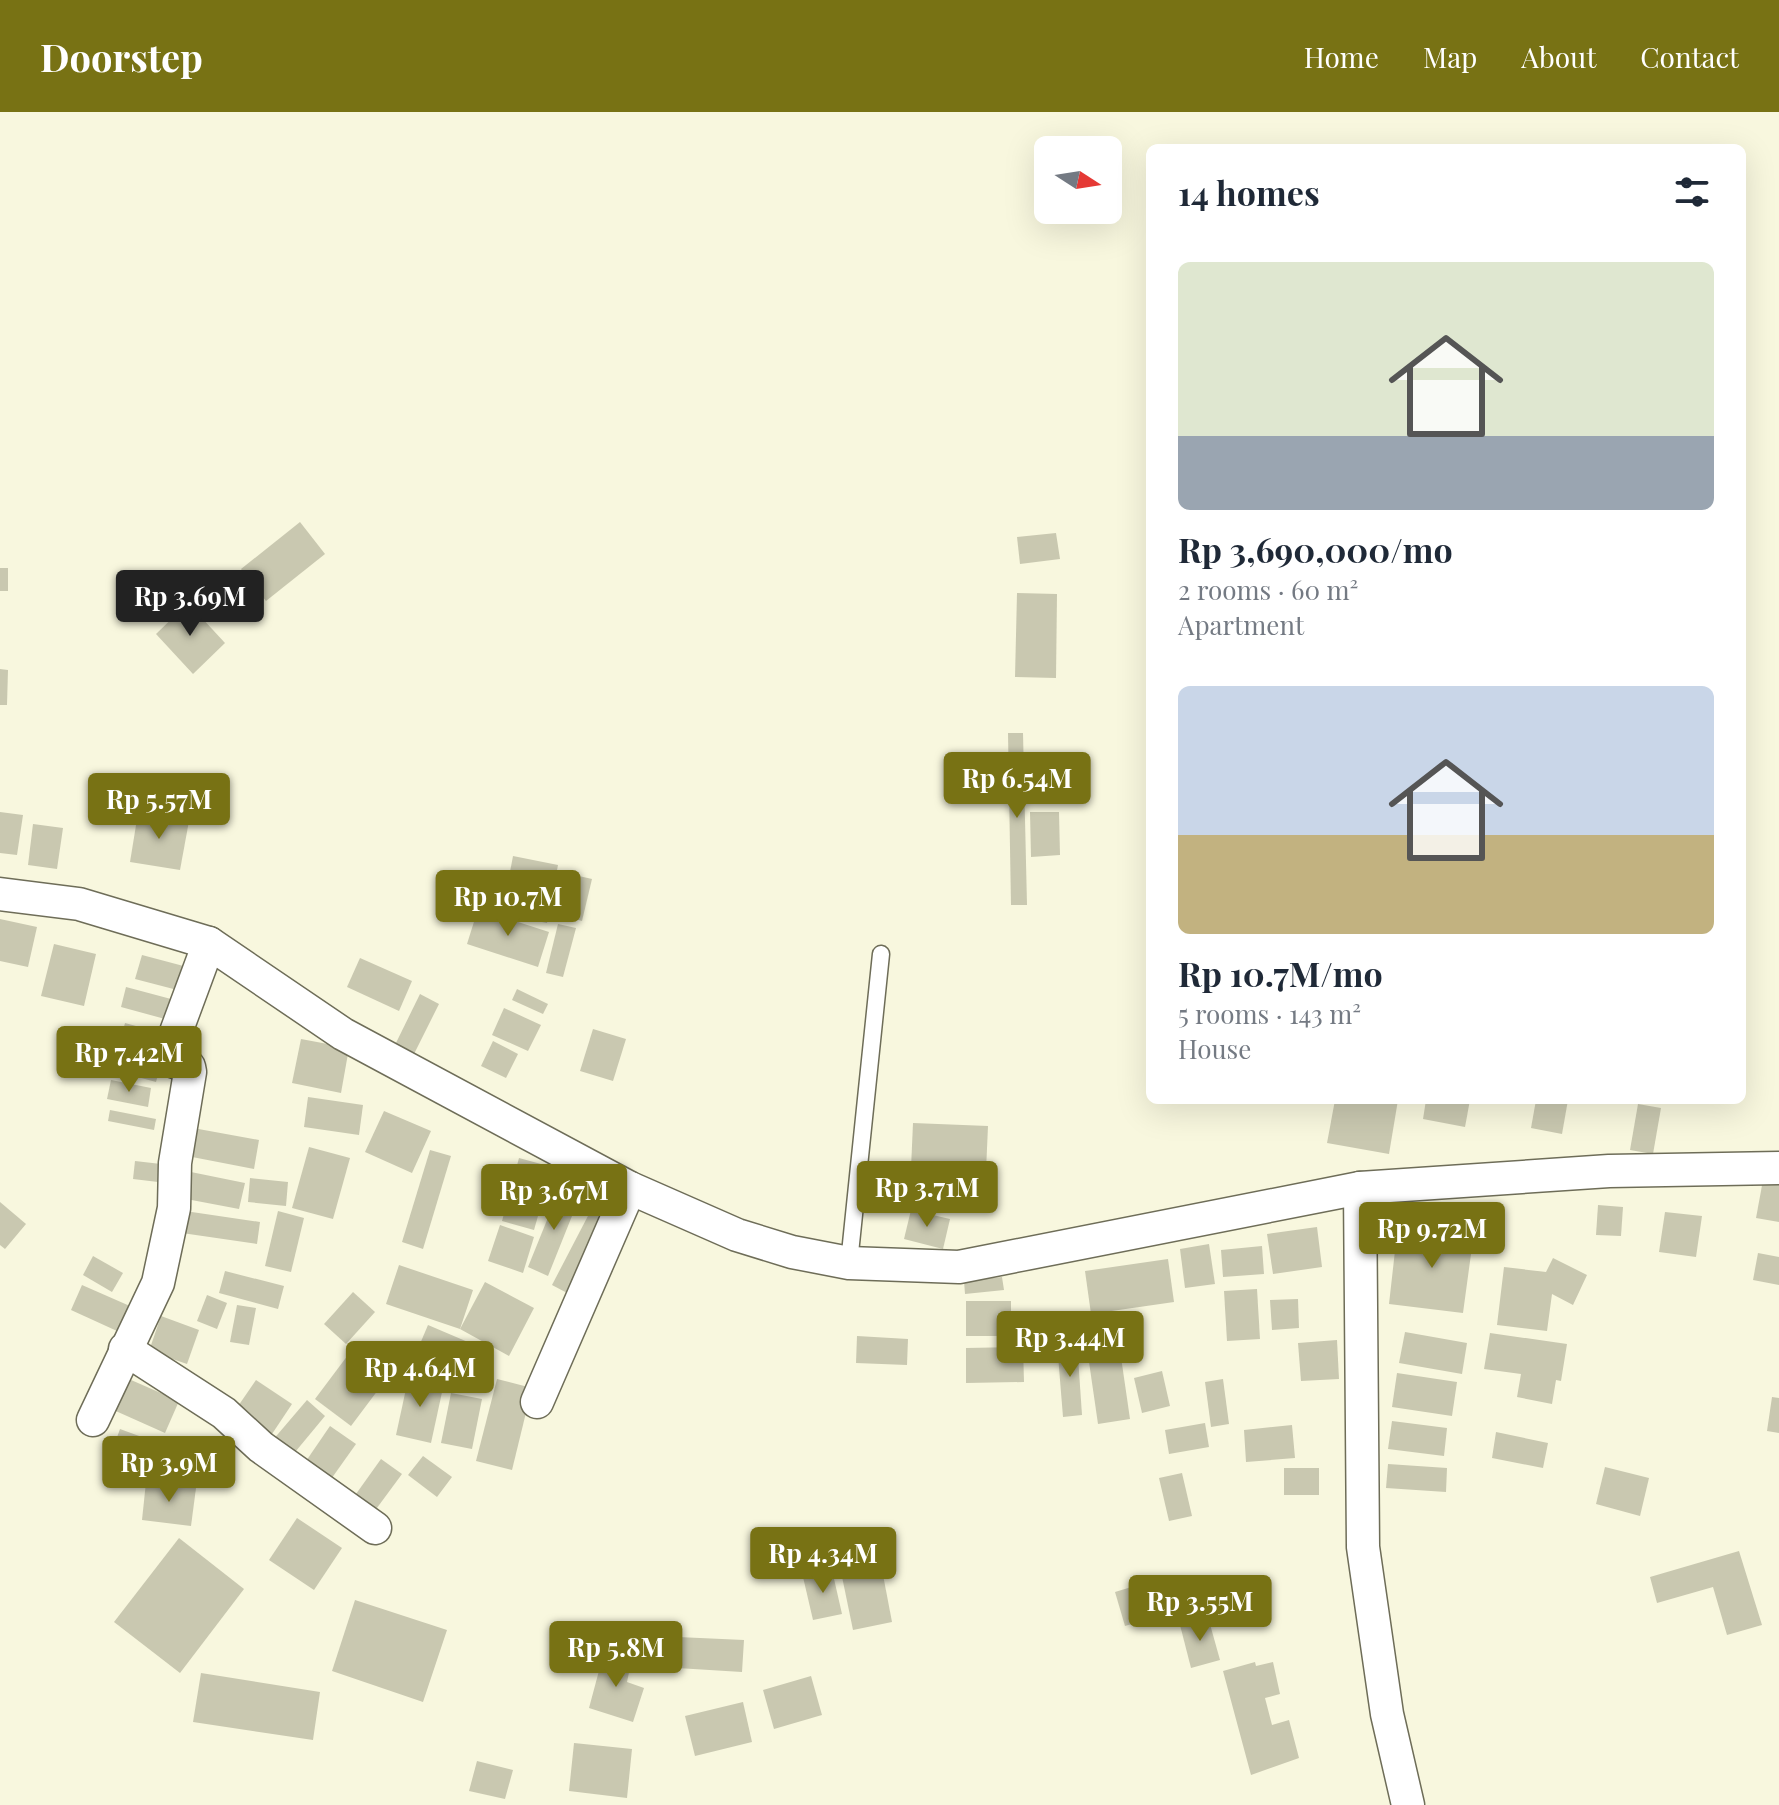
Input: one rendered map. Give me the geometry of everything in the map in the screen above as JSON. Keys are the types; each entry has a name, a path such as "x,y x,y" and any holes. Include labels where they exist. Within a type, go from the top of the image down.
{"street":[{"path":"0,894 79,904 209,943 343,1034 630,1188 737,1235 792,1252 849,1263 959,1267 1360,1188 1609,1171 1779,1168"},
{"path":"93,1420 158,1283 166,1254 174,1208 175,1163 190,1072 189,1067 172,1061 169,1051 209,943"},
{"path":"537,1402 630,1188"},
{"path":"1360,1188 1363,1547 1387,1714 1408,1805"},
{"path":"125,1349 224,1413 261,1447 375,1528"}],"lane":[{"path":"849,1263 881,954"}],"building":[{"path":"300,522 325,554 266,601 241,569"},
{"path":"1056,533 1060,559 1020,564 1017,537"},
{"path":"0,568 8,568 8,591 0,591"},
{"path":"1017,593 1057,594 1056,678 1015,677"},
{"path":"188,603 225,643 193,674 156,634"},
{"path":"0,669 8,670 7,705 0,705"},
{"path":"1008,733 1023,733 1027,905 1011,905"},
{"path":"0,812 23,815 17,855 0,853"},
{"path":"1030,812 1059,812 1060,855 1031,857"},
{"path":"138,813 189,821 180,870 130,862"},
{"path":"33,824 63,828 57,869 28,865"},
{"path":"513,856 558,865 547,923 502,914"},
{"path":"566,873 592,879 582,921 557,914"},
{"path":"478,909 549,932 538,967 467,944"},
{"path":"0,919 37,927 28,967 0,961"},
{"path":"558,924 576,928 563,977 546,973"},
{"path":"54,944 96,954 84,1006 41,996"},
{"path":"142,955 191,968 185,992 135,979"},
{"path":"360,958 412,981 399,1011 347,987"},
{"path":"126,987 171,999 165,1019 121,1007"},
{"path":"517,989 548,1004 543,1014 512,1000"},
{"path":"420,994 439,1004 413,1056 394,1047"},
{"path":"504,1008 541,1025 528,1051 492,1035"},
{"path":"125,1023 169,1035 156,1082 112,1070"},
{"path":"593,1029 626,1039 613,1081 580,1071"},
{"path":"301,1039 349,1048 341,1093 292,1083"},
{"path":"493,1041 518,1054 506,1078 481,1066"},
{"path":"111,1080 151,1088 148,1107 107,1099"},
{"path":"308,1097 363,1105 359,1135 304,1127"},
{"path":"1334,1104 1397,1104 1389,1154 1327,1143"},
{"path":"1425,1104 1469,1104 1465,1127 1423,1119"},
{"path":"1535,1104 1567,1104 1562,1134 1531,1128"},
{"path":"1638,1104 1661,1108 1653,1154 1630,1150"},
{"path":"110,1110 156,1119 154,1130 108,1121"},
{"path":"384,1111 431,1131 412,1173 365,1152"},
{"path":"913,1123 988,1126 985,1194 910,1191"},
{"path":"193,1128 259,1140 254,1169 187,1156"},
{"path":"309,1147 350,1158 333,1219 292,1208"},
{"path":"430,1150 451,1156 423,1249 402,1242"},
{"path":"519,1158 552,1167 534,1230 502,1221"},
{"path":"135,1161 161,1164 158,1182 133,1179"},
{"path":"186,1171 245,1183 239,1209 181,1198"},
{"path":"250,1178 288,1182 286,1206 248,1202"},
{"path":"1763,1180 1779,1183 1779,1222 1756,1218"},
{"path":"560,1188 580,1196 548,1276 528,1267"},
{"path":"0,1202 26,1224 5,1249 0,1245"},
{"path":"1598,1205 1623,1207 1621,1236 1596,1235"},
{"path":"911,1210 950,1219 943,1249 904,1239"},
{"path":"185,1211 260,1222 257,1244 182,1233"},
{"path":"278,1211 304,1218 291,1272 265,1266"},
{"path":"590,1212 607,1221 569,1294 552,1285"},
{"path":"1665,1212 1702,1216 1696,1257 1659,1252"},
{"path":"1438,1224 1474,1232 1463,1313 1389,1304 1397,1233 1435,1237"},
{"path":"500,1225 534,1237 523,1273 488,1261"},
{"path":"1317,1227 1322,1267 1273,1274 1267,1234"},
{"path":"1209,1244 1215,1284 1185,1288 1180,1249"},
{"path":"1262,1246 1264,1274 1223,1277 1221,1250"},
{"path":"1758,1253 1779,1257 1779,1285 1753,1280"},
{"path":"93,1256 123,1273 112,1292 83,1275"},
{"path":"1553,1258 1587,1275 1573,1305 1552,1294 1547,1331 1497,1325 1504,1267 1546,1272"},
{"path":"1168,1259 1174,1302 1091,1314 1085,1271"},
{"path":"399,1265 473,1290 460,1329 386,1304"},
{"path":"225,1271 284,1286 278,1309 219,1293"},
{"path":"1002,1277 1004,1290 965,1294 964,1281"},
{"path":"485,1282 534,1308 509,1356 460,1329"},
{"path":"82,1285 139,1310 128,1336 71,1310"},
{"path":"1257,1289 1260,1339 1227,1341 1224,1291"},
{"path":"353,1292 375,1312 346,1344 324,1324"},
{"path":"207,1295 227,1303 217,1329 197,1321"},
{"path":"1298,1299 1299,1328 1272,1330 1270,1300"},
{"path":"966,1301 1011,1301 1011,1336 966,1336"},
{"path":"237,1305 256,1308 249,1345 230,1342"},
{"path":"161,1316 199,1330 187,1364 149,1351"},
{"path":"428,1325 482,1348 468,1381 414,1358"},
{"path":"1405,1332 1467,1343 1462,1374 1399,1363"},
{"path":"1490,1333 1567,1344 1561,1381 1556,1380 1552,1404 1517,1397 1521,1374 1484,1369"},
{"path":"857,1336 908,1339 907,1365 856,1363"},
{"path":"1337,1340 1339,1379 1301,1381 1298,1343"},
{"path":"1077,1342 1082,1415 1063,1417 1057,1343"},
{"path":"1023,1347 1024,1382 966,1383 966,1348"},
{"path":"348,1355 384,1382 351,1426 315,1399"},
{"path":"1121,1357 1130,1419 1098,1424 1089,1362"},
{"path":"1162,1371 1170,1406 1142,1413 1134,1378"},
{"path":"1397,1373 1457,1382 1452,1416 1392,1407"},
{"path":"409,1375 444,1383 431,1443 396,1435"},
{"path":"122,1376 179,1401 165,1433 109,1408"},
{"path":"497,1379 532,1388 512,1470 476,1461"},
{"path":"1223,1379 1229,1424 1211,1427 1205,1382"},
{"path":"256,1380 292,1404 270,1437 234,1412"},
{"path":"451,1393 482,1399 472,1449 441,1443"},
{"path":"1772,1397 1779,1398 1779,1433 1767,1431"},
{"path":"307,1400 325,1416 291,1457 272,1441"},
{"path":"1392,1421 1447,1428 1444,1456 1388,1449"},
{"path":"1205,1423 1209,1447 1169,1454 1165,1430"},
{"path":"1292,1425 1295,1458 1246,1462 1244,1430"},
{"path":"330,1426 356,1444 329,1482 304,1464"},
{"path":"120,1429 150,1440 137,1476 107,1465"},
{"path":"1496,1432 1548,1443 1543,1468 1492,1458"},
{"path":"157,1450 212,1459 208,1486 153,1476"},
{"path":"423,1456 452,1477 437,1497 408,1475"},
{"path":"381,1459 402,1474 371,1516 351,1501"},
{"path":"1388,1464 1447,1468 1446,1492 1386,1488"},
{"path":"1605,1467 1649,1478 1640,1516 1596,1504"},
{"path":"1284,1468 1319,1468 1319,1495 1284,1495"},
{"path":"1182,1473 1192,1516 1169,1521 1159,1478"},
{"path":"146,1482 196,1488 191,1526 142,1520"},
{"path":"297,1518 342,1548 314,1590 269,1560"},
{"path":"179,1538 244,1589 180,1673 114,1622"},
{"path":"1739,1551 1762,1625 1727,1635 1713,1587 1657,1603 1650,1577"},
{"path":"880,1559 892,1622 853,1630 840,1567"},
{"path":"832,1570 842,1614 813,1620 803,1577"},
{"path":"1151,1581 1162,1615 1125,1626 1115,1592"},
{"path":"355,1600 447,1630 423,1702 332,1671"},
{"path":"1208,1617 1220,1660 1191,1668 1180,1625"},
{"path":"678,1637 744,1640 742,1672 677,1668"},
{"path":"604,1652 632,1658 627,1682 644,1688 633,1722 589,1708"},
{"path":"1255,1662 1256,1666 1273,1662 1280,1694 1265,1698 1272,1725 1289,1720 1299,1758 1251,1775 1223,1671"},
{"path":"201,1673 320,1692 313,1740 193,1722"},
{"path":"811,1676 822,1715 774,1729 763,1690"},
{"path":"743,1702 752,1742 695,1756 685,1716"},
{"path":"574,1743 632,1749 627,1798 569,1791"},
{"path":"477,1761 513,1770 505,1799 469,1791"}]}
